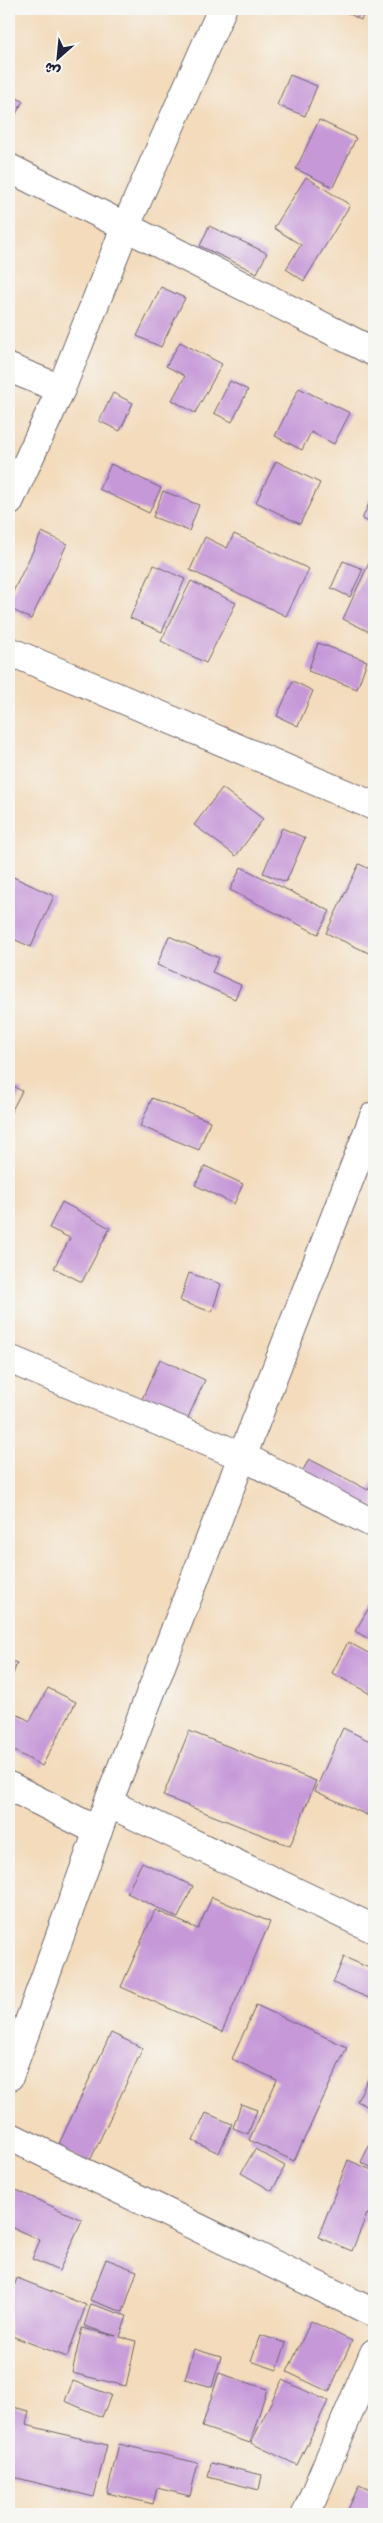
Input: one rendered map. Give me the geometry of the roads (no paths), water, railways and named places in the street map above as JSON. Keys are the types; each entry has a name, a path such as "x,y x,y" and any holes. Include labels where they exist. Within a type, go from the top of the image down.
{"street":[{"path":"9,502 61,389 125,228 222,9"},
{"path":"9,168 374,352"},
{"path":"9,368 61,389"},
{"path":"9,651 374,806"},
{"path":"9,2076 108,1803 244,1457 367,1155 374,1116"},
{"path":"9,1359 244,1457 374,1524"},
{"path":"9,1786 98,1831"},
{"path":"108,1803 374,1929"},
{"path":"9,2136 374,2313"},
{"path":"306,2514 374,2353"}]}
